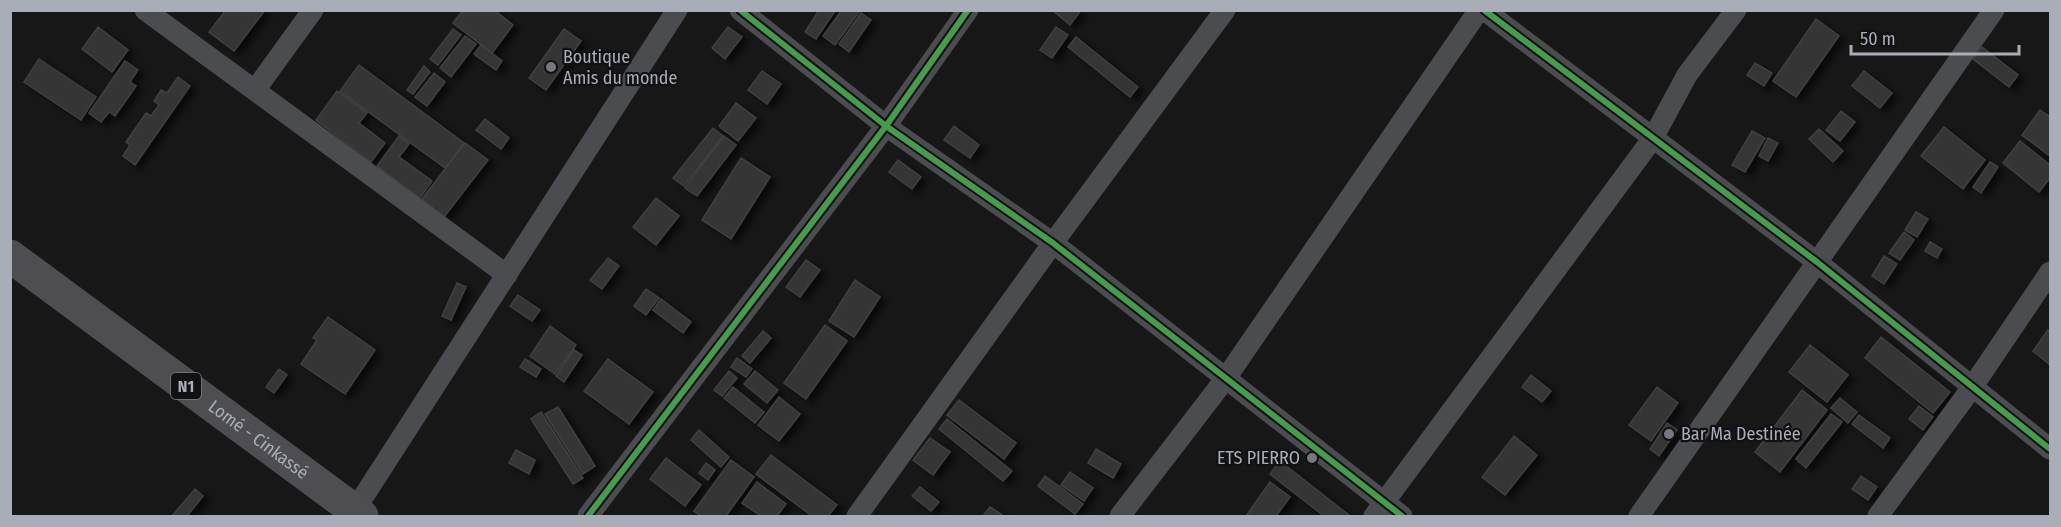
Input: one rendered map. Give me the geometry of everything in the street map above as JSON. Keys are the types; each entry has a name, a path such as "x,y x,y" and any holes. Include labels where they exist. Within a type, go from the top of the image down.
{"highway":[{"name":"Lomé - Cinkassé","path":"10,256 356,515"}],"street":[{"path":"145,10 507,275"},
{"path":"255,90 313,10"},
{"path":"356,515 677,10"},
{"path":"740,10 886,126 1053,243 1226,378 1379,509 1402,516"},
{"path":"588,516 886,126 968,10"},
{"path":"857,516 1053,243 1225,10"},
{"path":"1120,516 1226,378 1479,10"},
{"path":"1484,10 1817,262 2050,449"},
{"path":"1379,509 1653,138 1687,75 1736,10"},
{"path":"1639,516 1994,10"},
{"path":"1878,516 1973,386 2050,272"}],"building":[{"path":"226,10 265,10 234,51 209,32"},
{"path":"463,10 494,10 513,25 492,53 453,23"},
{"path":"819,10 835,11 816,39 805,32"},
{"path":"842,10 859,12 835,45 823,36"},
{"path":"1052,10 1081,10 1070,25"},
{"path":"861,13 871,20 849,52 839,44"},
{"path":"1816,19 1839,36 1796,97 1773,81"},
{"path":"98,27 128,50 112,72 82,49"},
{"path":"728,27 742,37 725,59 712,48"},
{"path":"1056,27 1068,35 1052,58 1040,50"},
{"path":"453,29 461,35 438,65 430,59"},
{"path":"564,29 581,41 546,90 529,78"},
{"path":"465,36 476,44 451,77 440,68"},
{"path":"1076,37 1138,87 1130,97 1068,47"},
{"path":"481,45 502,61 496,70 474,54"},
{"path":"1982,47 2018,75 2009,87 1973,59"},
{"path":"39,59 96,97 81,120 24,82"},
{"path":"125,61 138,70 130,82 136,86 115,116 109,112 101,122 89,113"},
{"path":"1755,63 1772,73 1764,86 1747,75"},
{"path":"359,65 464,143 445,168 340,91"},
{"path":"424,66 430,72 413,94 407,90"},
{"path":"762,71 781,84 767,104 748,90"},
{"path":"1864,71 1892,93 1880,108 1852,86"},
{"path":"434,73 445,82 427,106 415,97"},
{"path":"178,77 190,86 135,165 123,156 130,145 126,142 146,113 151,116 159,105 154,101 161,90 167,93"},
{"path":"337,91 367,113 359,123 385,143 371,162 316,120"},
{"path":"736,103 756,118 738,141 719,126"},
{"path":"2040,110 2050,117 2050,156 2022,135"},
{"path":"1841,111 1855,122 1840,141 1826,130"},
{"path":"485,119 509,138 501,149 476,130"},
{"path":"954,126 979,145 970,158 944,140"},
{"path":"1944,127 1985,160 1963,189 1921,156"},
{"path":"713,128 723,136 684,186 673,178"},
{"path":"1819,129 1843,151 1833,162 1809,139"},
{"path":"1752,131 1765,138 1745,172 1732,165"},
{"path":"399,136 409,144 399,157 432,181 420,198 377,166"},
{"path":"724,136 736,145 697,196 685,188"},
{"path":"1768,138 1778,143 1768,161 1759,156"},
{"path":"2020,141 2050,165 2050,178 2039,192 2003,163"},
{"path":"465,143 488,160 444,217 422,199"},
{"path":"741,158 770,177 731,239 702,220"},
{"path":"898,160 921,177 912,189 889,172"},
{"path":"1990,162 1998,167 1981,193 1973,187"},
{"path":"656,198 679,216 656,245 633,227"},
{"path":"1916,212 1928,219 1917,237 1905,230"},
{"path":"1904,232 1914,240 1900,260 1889,253"},
{"path":"1930,242 1942,249 1937,258 1925,251"},
{"path":"1884,256 1897,264 1884,284 1872,276"},
{"path":"608,258 619,266 602,289 590,280"},
{"path":"806,260 820,270 800,297 786,287"},
{"path":"855,280 880,297 854,337 829,321"},
{"path":"457,283 466,287 451,320 442,316"},
{"path":"646,289 659,298 646,315 634,306"},
{"path":"518,295 540,310 532,321 510,306"},
{"path":"661,299 691,322 683,333 653,310"},
{"path":"328,317 375,350 345,394 301,364 317,340 313,338"},
{"path":"825,325 847,341 806,399 784,383"},
{"path":"550,326 576,345 555,374 530,356"},
{"path":"2048,330 2050,332 2050,365 2033,351"},
{"path":"763,331 771,338 750,363 742,356"},
{"path":"1881,337 1950,392 1933,413 1865,358"},
{"path":"1810,345 1848,375 1827,402 1789,372"},
{"path":"574,350 582,355 564,382 556,376"},
{"path":"737,358 752,369 746,377 731,367"},
{"path":"525,359 541,369 536,377 520,367"},
{"path":"608,359 653,392 629,424 584,391"},
{"path":"279,369 287,375 274,393 266,387"},
{"path":"729,371 737,378 722,396 714,390"},
{"path":"755,371 778,390 767,403 744,384"},
{"path":"1531,375 1551,391 1542,402 1522,387"},
{"path":"733,387 764,412 755,423 724,398"},
{"path":"1657,387 1678,403 1651,441 1629,425"},
{"path":"1802,390 1827,410 1780,472 1755,452"},
{"path":"779,397 800,414 779,441 758,425"},
{"path":"1840,398 1857,412 1848,423 1831,408"},
{"path":"959,400 1016,443 1004,459 947,415"},
{"path":"1919,406 1933,417 1923,430 1909,419"},
{"path":"558,407 595,466 583,474 545,414"},
{"path":"541,412 583,478 573,484 531,419"},
{"path":"1831,414 1842,422 1806,468 1796,459"},
{"path":"1859,415 1890,438 1883,448 1852,424"},
{"path":"947,419 1012,471 1003,481 939,429"},
{"path":"1667,423 1677,430 1659,456 1650,449"},
{"path":"699,430 729,457 721,467 691,440"},
{"path":"1514,436 1537,455 1505,495 1482,477"},
{"path":"930,438 950,452 933,475 913,460"},
{"path":"1096,449 1121,464 1113,478 1088,463"},
{"path":"516,450 535,460 529,474 509,463"},
{"path":"771,455 837,505 828,516 812,516 756,474"},
{"path":"666,458 701,485 685,506 650,479"},
{"path":"731,460 754,477 726,516 701,516 694,511"},
{"path":"1280,461 1349,515 1324,516 1270,474"},
{"path":"706,463 715,470 708,480 699,473"},
{"path":"1070,472 1093,488 1084,501 1061,485"},
{"path":"1045,476 1083,504 1075,514 1038,486"},
{"path":"1861,476 1877,487 1868,500 1852,489"},
{"path":"757,482 786,504 777,516 761,516 742,503"},
{"path":"1270,482 1290,497 1276,516 1246,516"},
{"path":"920,487 939,502 931,511 912,496"},
{"path":"195,489 203,496 187,516 172,516"},
{"path":"990,507 1004,516 983,516"}],"cycle path":[{"path":"740,10 886,126 1053,243 1402,516"},
{"path":"588,516 886,126 968,10"},
{"path":"1484,10 1817,262 2050,449"}],"place":[{"name":"Boutique Amis du monde","path":"551,67"},
{"name":"Bar Ma Destinée","path":"1669,434"},
{"name":"ETS PIERRO","path":"1312,458"}]}
